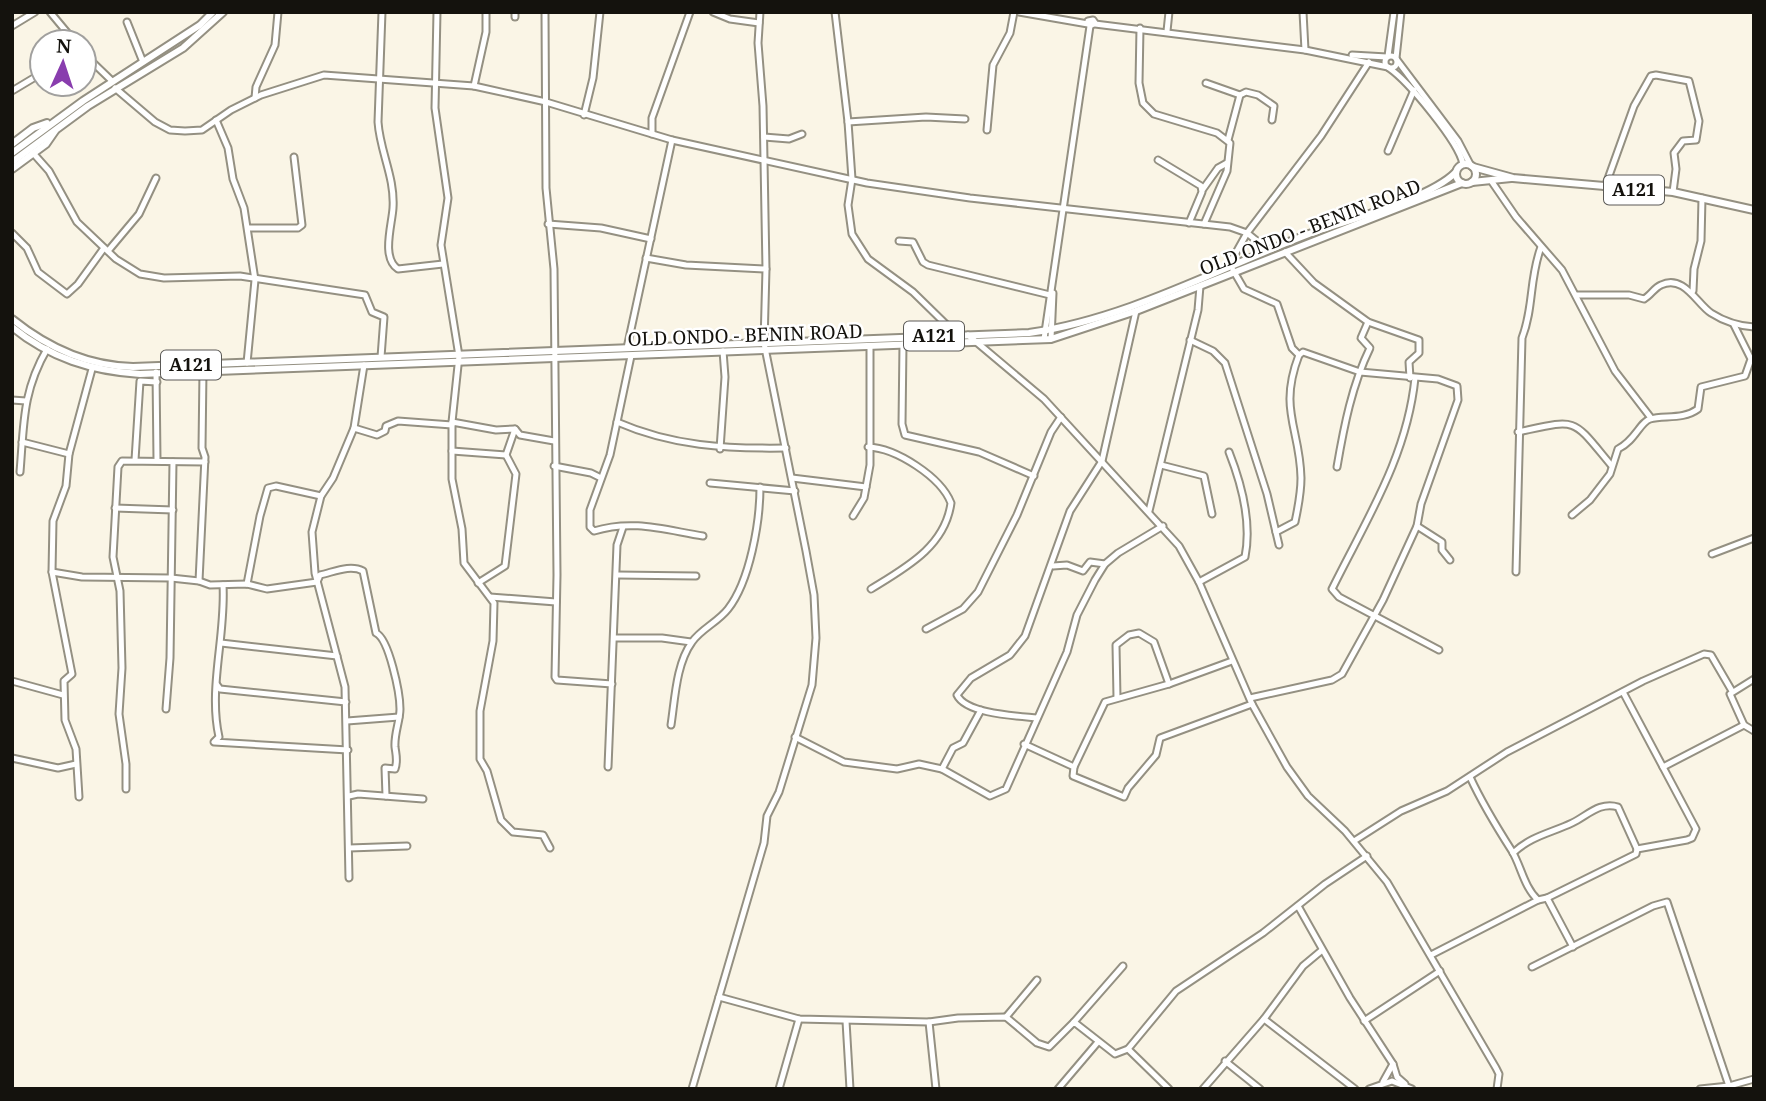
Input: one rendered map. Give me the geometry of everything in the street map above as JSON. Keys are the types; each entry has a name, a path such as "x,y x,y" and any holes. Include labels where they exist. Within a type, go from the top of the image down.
{"main road":[{"path":"12,153 200,25 213,12"},
{"path":"113,84 183,48 223,12"},
{"path":"13,141 33,128 55,125"},
{"path":"12,169 52,137 55,125"},
{"path":"12,162 55,125"},
{"name":"OLD ONDO - BENIN ROAD","path":"12,327 47,349 92,369 156,372 203,371 252,365 381,357 555,359 958,336 1047,339 1136,311 1200,286 1268,250 1430,190 1463,164 1513,178 1673,192 1754,210"},
{"path":"1472,167 1476,174 1472,182"},
{"path":"1456,172 1462,183"},
{"name":"OLD ONDO - BENIN ROAD","path":"12,319 58,349 94,363 133,367 364,365 554,350 870,346 971,338 1048,330 1086,321 1231,268 1285,252 1462,183 1513,178"}],"street":[{"path":"12,26 35,12"},
{"path":"50,12 63,28"},
{"path":"255,98 256,87 275,45 278,12"},
{"path":"382,12 379,139 392,177 393,232 388,249 393,265 398,270 443,264"},
{"path":"437,12 435,108 447,198 441,245 459,359 452,423 452,479 463,538 464,563 490,597 495,612 480,711 480,759 487,771 501,820 513,832 543,835 550,848"},
{"path":"474,86 486,32 485,12"},
{"path":"545,12 548,225 554,269 555,679 612,684"},
{"path":"584,115 593,78 600,12"},
{"path":"652,134 652,118 690,12"},
{"path":"713,12 730,19 759,23"},
{"path":"692,1089 764,843 768,814 779,792 815,669 814,595 765,346 766,269 760,12"},
{"path":"835,12 852,179 849,217 860,248 868,259 912,292 958,336"},
{"path":"987,130 993,65 1022,12 1305,50 1388,67 1396,65 1401,12"},
{"path":"1047,339 1092,23 1091,12"},
{"path":"1167,31 1170,12"},
{"path":"1303,12 1305,50"},
{"path":"1394,12 1385,62 1413,90 1457,149 1463,164"},
{"path":"127,22 143,62"},
{"path":"1138,28 1139,83 1143,103 1154,114 1173,118 1228,140"},
{"path":"1329,54 1388,56 1396,59 1458,141 1472,167"},
{"path":"1299,355 1292,348 1277,304 1244,289 1231,268 1247,233 1321,136 1369,62"},
{"path":"98,68 142,113 170,130 202,130 255,98 324,75 435,86 474,86 545,102 672,140 915,191 1236,228 1247,233 1268,250"},
{"path":"1605,187 1634,106 1651,76 1656,75 1689,81 1699,121 1696,141 1683,141 1674,153 1676,169 1673,192"},
{"path":"12,91 28,81"},
{"path":"1206,83 1240,95 1246,92 1270,102 1274,106 1272,120"},
{"path":"1388,151 1413,90"},
{"path":"1204,225 1227,171 1228,140 1240,95"},
{"path":"848,122 926,117 965,119"},
{"path":"216,120 229,148 233,179 247,228 255,280 252,365"},
{"path":"764,137 789,139 803,134"},
{"path":"627,348 672,140"},
{"path":"33,153 49,171 77,222 130,269 149,276 240,276 365,295 372,312 383,317 381,357"},
{"path":"247,228 298,228 302,225 294,157"},
{"path":"1158,160 1199,182 1203,189"},
{"path":"1189,223 1203,189 1218,168 1227,163"},
{"path":"12,233 27,248 38,272 67,294 79,284 106,249 139,214 156,178"},
{"path":"1492,182 1541,247 1562,270 1615,371 1651,418"},
{"path":"1702,198 1701,241 1693,269 1693,291 1709,312 1734,325 1754,327"},
{"path":"548,225 601,228 650,239"},
{"path":"899,241 913,242 923,262 928,265 1050,295"},
{"path":"1516,572 1522,338 1532,314 1532,274 1541,247"},
{"path":"1285,252 1314,283 1368,322 1419,340 1419,353 1409,362 1413,378 1404,436 1390,475 1332,589 1339,597 1439,650"},
{"path":"646,258 686,265 766,269"},
{"path":"1577,295 1604,293 1644,299 1664,284 1693,291"},
{"path":"1149,511 1190,340 1200,286"},
{"path":"1048,330 1050,295 1053,288"},
{"path":"1037,718 981,710 958,699 958,692 971,678 1010,655 1025,636 1053,566 1070,511 1102,461 1136,311"},
{"path":"1338,467 1344,424 1359,371 1370,348 1361,338 1368,322"},
{"path":"1572,515 1590,500 1610,474 1618,449 1632,443 1640,427 1651,418 1690,415 1698,409 1701,387 1745,376 1751,359 1734,325"},
{"path":"971,338 1061,417 1179,546 1199,582 1251,701 1296,782 1354,841 1396,895 1499,1074 1497,1089"},
{"path":"1190,340 1213,351 1225,363 1279,545"},
{"path":"902,344 902,424 905,435 979,453 1034,476"},
{"path":"853,516 864,498 870,465 870,346"},
{"path":"20,472 30,382 47,349"},
{"path":"720,449 725,390 723,351"},
{"path":"1232,660 1169,684 1117,698 1104,705 1074,767 1073,776 1124,797 1128,788 1156,755 1160,738 1251,701 1338,677 1373,615 1417,526 1459,391 1457,386 1443,380 1359,371 1303,352 1299,355 1292,378 1289,408 1301,479 1299,500 1296,522 1276,532"},
{"path":"631,356 617,422 590,510 590,527 594,531 649,524 703,536"},
{"path":"349,878 346,702 317,582 312,532 321,496 333,478 354,428 364,365"},
{"path":"79,797 76,750 65,720 64,681 72,674 52,572 53,521 66,486 69,454 92,369"},
{"path":"200,581 205,462 202,449 203,371"},
{"path":"156,372 157,460"},
{"path":"135,460 140,381 157,383"},
{"path":"12,400 26,401"},
{"path":"926,629 963,609 978,592 1034,476 1051,432 1061,417"},
{"path":"617,422 662,438 720,449 786,448"},
{"path":"1518,432 1556,422 1570,423 1611,466"},
{"path":"354,428 377,435 382,435 386,426 393,423 452,423 496,430 515,429"},
{"path":"515,429 520,435 554,442"},
{"path":"478,583 505,566 516,474 506,456 515,429"},
{"path":"22,442 69,454"},
{"path":"868,447 907,457 936,484 951,503 934,543 907,566 871,589"},
{"path":"452,451 506,456"},
{"path":"1199,582 1245,557 1249,538 1242,496 1229,452"},
{"path":"126,789 127,764 119,714 122,639 120,591 113,556 119,463 135,460 205,462"},
{"path":"166,709 173,462"},
{"path":"1161,465 1203,476 1212,514"},
{"path":"554,466 590,473 601,478"},
{"path":"792,478 866,487"},
{"path":"710,482 794,491"},
{"path":"247,584 268,488 276,486 321,496"},
{"path":"671,725 681,670 691,642 726,611 739,590 756,538 760,486"},
{"path":"115,508 173,510"},
{"path":"795,737 844,762 897,769 919,764 942,769 990,796 1000,794 1006,789 1067,652 1077,615 1105,564 1163,526"},
{"path":"1417,526 1442,542 1442,551 1450,560"},
{"path":"608,767 617,545 623,527"},
{"path":"1712,554 1754,538"},
{"path":"1053,566 1067,565 1083,571 1090,562 1105,564"},
{"path":"317,582 320,575 342,569 355,568 363,571 376,633 390,652 400,708 397,765 395,769 385,768 386,796"},
{"path":"52,572 82,578 171,578 200,581 210,585 247,584 273,589 317,582"},
{"path":"617,575 696,576"},
{"path":"223,584 222,639 217,685 219,737 214,742 348,750"},
{"path":"490,597 556,602"},
{"path":"1117,698 1116,645 1129,635 1139,633 1154,642 1169,684"},
{"path":"615,638 662,638 691,642"},
{"path":"222,639 221,645 227,646 337,656"},
{"path":"1354,841 1401,811 1470,777 1507,752 1623,692 1708,653 1732,691 1730,694 1744,725 1754,731"},
{"path":"1732,691 1754,679"},
{"path":"12,681 63,695"},
{"path":"217,685 220,689 242,694 346,702"},
{"path":"1431,956 1538,900 1631,857 1637,849 1687,840 1696,833 1623,692"},
{"path":"942,769 953,748 963,743 981,710"},
{"path":"347,721 399,717"},
{"path":"1663,767 1744,725"},
{"path":"1024,744 1074,767"},
{"path":"12,758 58,768 76,764"},
{"path":"1470,777 1499,834 1513,853 1531,893 1538,900"},
{"path":"349,796 423,799"},
{"path":"1513,853 1525,842 1611,805 1618,807 1637,849"},
{"path":"349,848 407,846"},
{"path":"1074,1022 1112,1053 1128,1049 1176,991 1263,933 1367,856"},
{"path":"1547,898 1573,947"},
{"path":"1532,967 1661,903 1670,904 1687,966 1729,1087"},
{"path":"1298,906 1321,951 1393,1064 1398,1077 1412,1089"},
{"path":"1203,1089 1264,1018 1303,966 1321,951"},
{"path":"719,997 799,1019 929,1022 958,1018 1006,1017 1037,1043 1049,1047 1123,966"},
{"path":"1364,1021 1440,971"},
{"path":"1006,1017 1037,980"},
{"path":"1264,1018 1355,1089"},
{"path":"779,1089 799,1019"},
{"path":"846,1021 850,1089"},
{"path":"929,1022 936,1089"},
{"path":"1058,1089 1098,1042"},
{"path":"1128,1049 1169,1089"},
{"path":"1225,1061 1260,1089"},
{"path":"1382,1083 1393,1064"},
{"path":"1700,1089 1729,1087 1754,1079"},
{"path":"1369,1089 1382,1083 1405,1084"}]}
